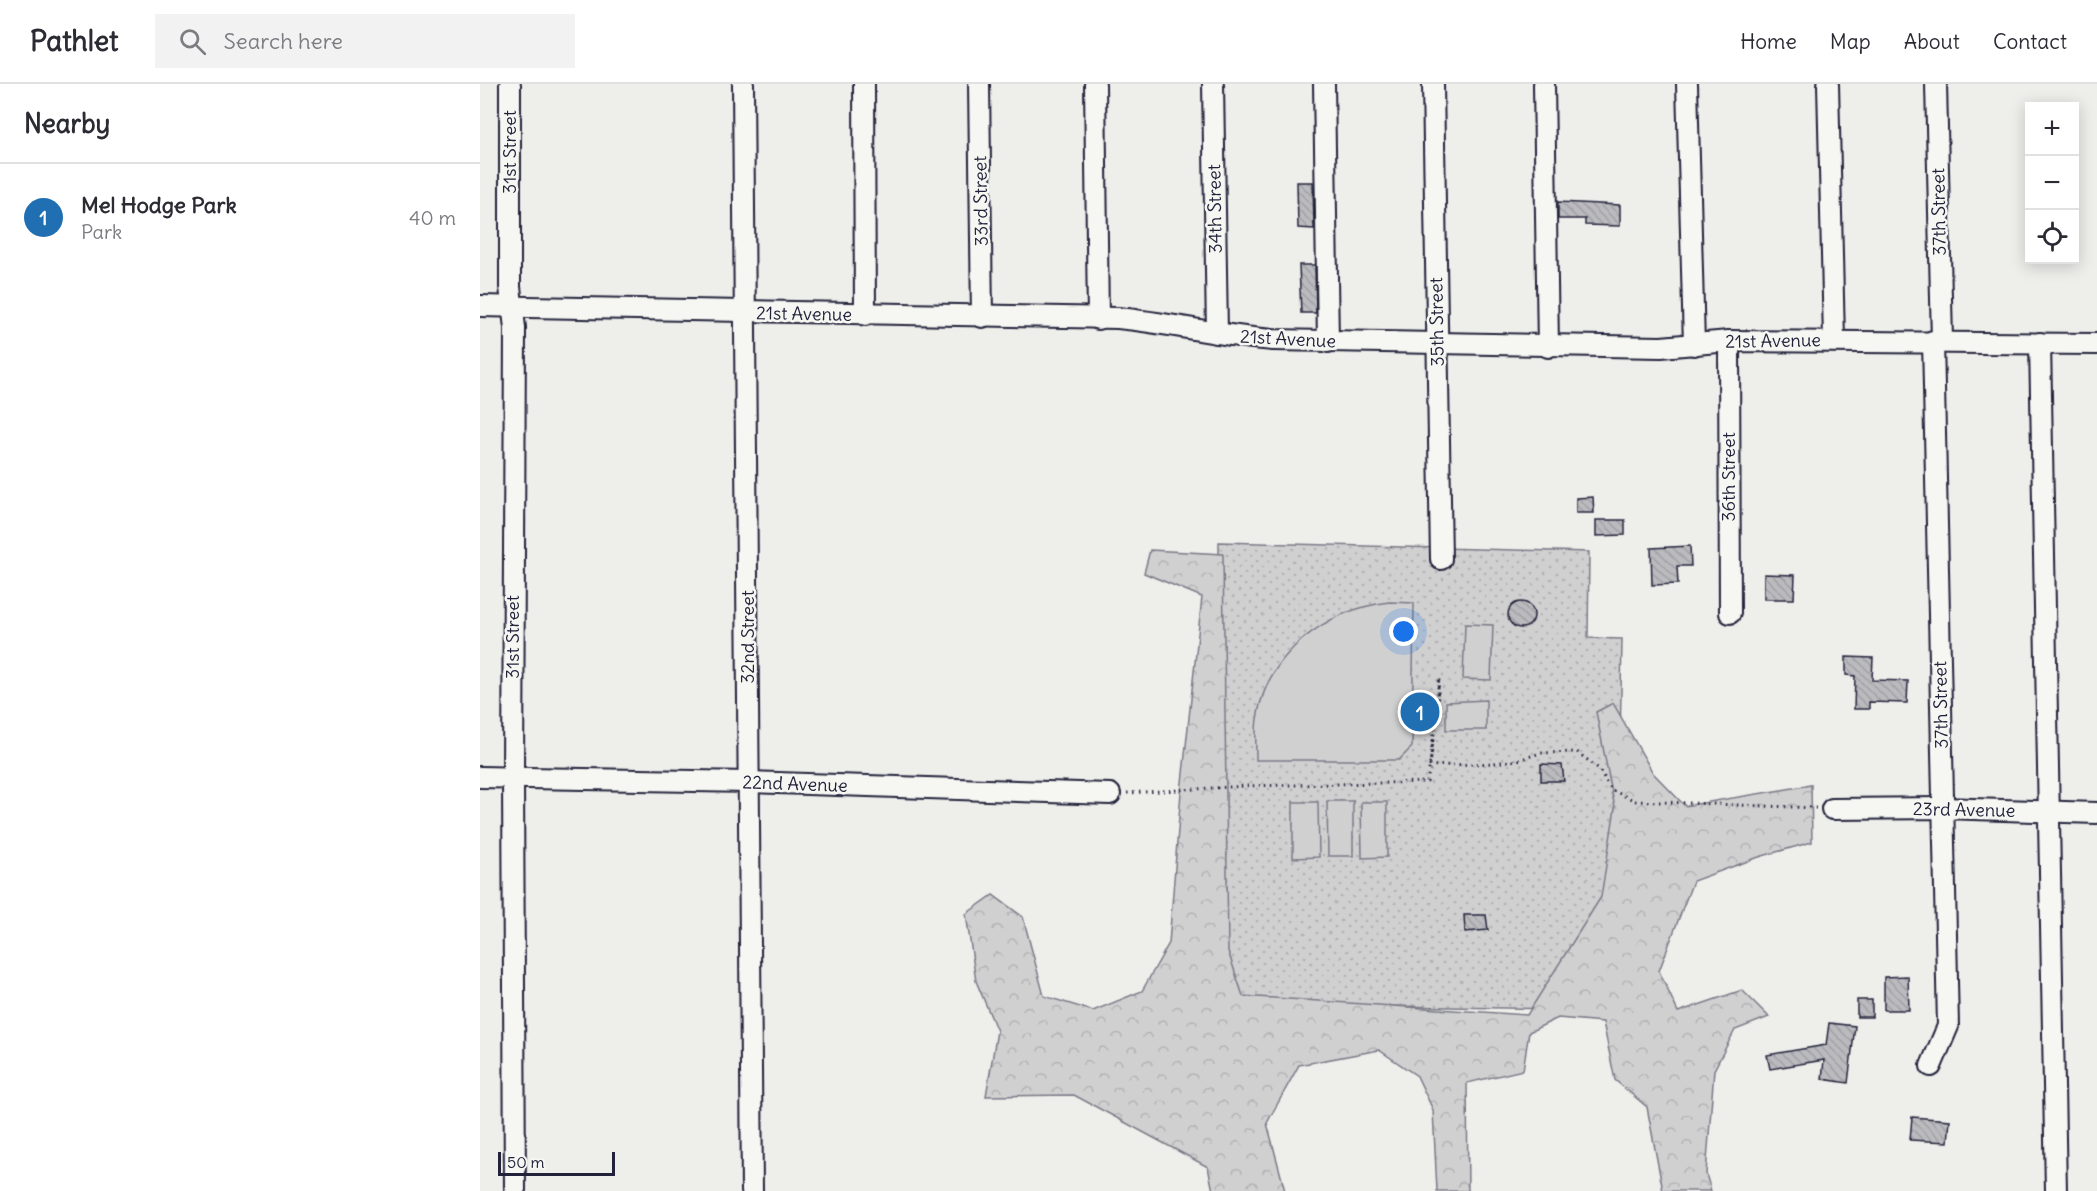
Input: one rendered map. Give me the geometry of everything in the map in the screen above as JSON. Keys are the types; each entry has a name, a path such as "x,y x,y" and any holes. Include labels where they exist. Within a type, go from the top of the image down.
{"street":[{"name":"31st Street","path":"510,84 510,287 514,328 515,1191"},
{"name":"32nd Street","path":"743,84 752,1191"},
{"path":"864,84 865,315"},
{"name":"33rd Street","path":"979,84 982,317"},
{"path":"1095,84 1098,319"},
{"name":"34th Street","path":"1213,84 1217,333"},
{"path":"1324,84 1328,342"},
{"name":"35th Street","path":"1433,84 1441,559"},
{"path":"1544,84 1548,346"},
{"path":"1687,84 1694,345"},
{"path":"1828,84 1834,340"},
{"name":"37th Street","path":"1932,1066 1948,1026 1937,341 1936,84"},
{"name":"21st Avenue","path":"480,306 1098,319 1177,324 1262,340 1328,342 1548,346 1694,345 1729,340 2097,344"},
{"name":"36th Street","path":"1729,340 1730,613"},
{"path":"2040,343 2047,812 2056,1191"},
{"name":"22nd Avenue","path":"480,777 749,782 1110,794"},
{"name":"23rd Avenue","path":"1832,809 1943,808 2097,813"}],"path":[{"path":"1110,794 1247,786 1427,782 1430,766 1437,724 1438,678 1430,766"},
{"path":"1430,766 1502,762 1541,753 1577,752 1599,770 1611,790 1636,801 1832,809"}],"green space":[{"path":"1219,542 1589,552 1588,638 1622,639 1615,1010 1221,1003"},
{"path":"1150,550 1223,554 1228,951 1243,996 1527,1015 1601,897 1615,808 1596,712 1613,703 1653,773 1685,806 1811,785 1812,842 1759,857 1693,881 1659,971 1678,1012 1742,990 1769,1017 1735,1030 1714,1070 1706,1174 1711,1191 1663,1191 1647,1107 1615,1080 1603,1022 1558,1018 1529,1032 1523,1070 1467,1083 1468,1191 1437,1191 1433,1110 1417,1076 1379,1050 1299,1065 1267,1123 1285,1191 1213,1191 1208,1167 1074,1095 986,1096 997,1031 976,981 966,914 993,895 1023,917 1044,996 1093,1011 1142,991 1169,943 1181,792 1202,597 1144,573"},
{"path":"1389,602 1414,603 1412,747 1399,760 1256,760 1256,724 1263,695 1273,674 1287,655 1322,625 1343,614"},
{"path":"1465,624 1493,625 1491,680 1463,679"},
{"path":"1486,700 1486,730 1446,730 1446,702"},
{"path":"1327,801 1353,801 1353,856 1328,856"},
{"path":"1293,802 1318,802 1319,857 1293,858"},
{"path":"1361,802 1387,802 1387,857 1362,858"}],"building":[{"path":"1297,182 1313,182 1314,229 1298,228"},
{"path":"1558,202 1620,205 1620,226 1585,225 1585,219 1558,219"},
{"path":"1299,265 1315,265 1316,313 1301,313"},
{"path":"1593,497 1594,513 1576,513 1576,498"},
{"path":"1596,520 1625,520 1625,535 1596,536"},
{"path":"1690,546 1691,566 1677,566 1678,584 1652,585 1651,548"},
{"path":"1764,574 1795,575 1794,599 1764,599"},
{"path":"1521,602 1530,606 1534,615 1530,624 1521,628 1512,624 1508,615 1512,606"},
{"path":"1846,657 1873,658 1872,680 1908,681 1907,703 1869,702 1869,709 1854,709 1855,676 1846,675"},
{"path":"1541,764 1562,765 1564,781 1541,781"},
{"path":"1464,915 1486,915 1488,930 1465,932"},
{"path":"1908,976 1909,1010 1884,1010 1884,977"},
{"path":"1857,1000 1872,1000 1872,1017 1857,1017"},
{"path":"1829,1023 1855,1026 1848,1083 1822,1079 1824,1060 1770,1069 1767,1055 1826,1045"},
{"path":"1912,1117 1950,1120 1948,1142 1910,1140"}],"place":[{"name":"Mel Hodge Park","path":"1420,712"}]}
